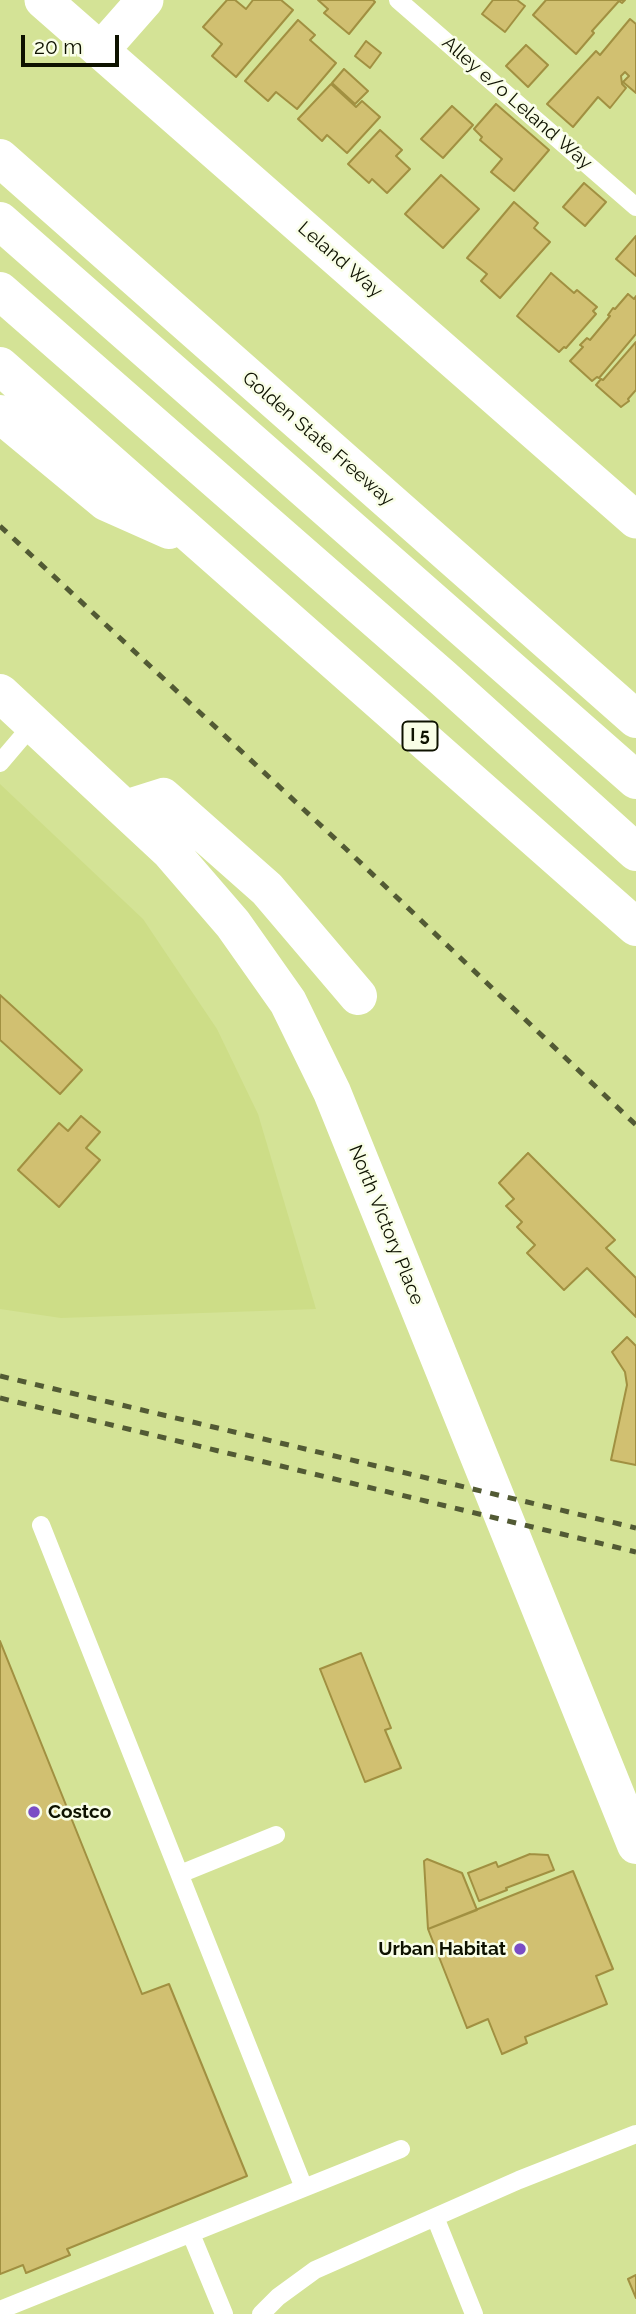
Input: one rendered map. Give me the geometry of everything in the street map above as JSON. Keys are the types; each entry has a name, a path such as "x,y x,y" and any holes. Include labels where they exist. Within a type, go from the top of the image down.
{"main road":[{"name":"Golden State Freeway","path":"0,158 636,719"},
{"path":"0,221 636,780"},
{"path":"0,291 443,678 636,852"},
{"name":"I 5","path":"0,366 636,927"},
{"path":"0,414 106,502 203,545"},
{"name":"North Victory Place","path":"0,693 170,851 233,924 288,1002 327,1081 636,1845"},
{"path":"125,808 163,797 267,890 358,996"}],"street":[{"name":"Leland Way","path":"43,0 636,520"},
{"path":"101,50 145,0"}],"lane":[{"name":"Alley e/o Leland Way","path":"398,0 636,207"},
{"path":"0,763 34,723"},
{"path":"41,1525 304,2188"},
{"path":"180,1874 276,1835"},
{"path":"261,2314 278,2297 315,2270 519,2180 636,2134"},
{"path":"0,2310 401,2149"},
{"path":"435,2217 474,2314"},
{"path":"191,2234 224,2314"}],"shaded area":[{"path":"0,784 143,919 217,1029 258,1114 316,1309 61,1318 0,1309"}],"building":[{"path":"227,0 235,0 246,9 253,0 281,0 293,10 236,77 212,56 222,44 203,27"},
{"path":"318,0 375,2 349,34 324,13 328,9"},
{"path":"493,0 517,0 525,6 505,32 482,14"},
{"path":"546,0 625,0 622,3 619,1 576,54 533,15"},
{"path":"630,19 636,24 636,93 623,82 629,76 625,72 621,76 622,84 626,88 610,108 598,97 573,127 547,104 596,51 600,55"},
{"path":"298,20 315,35 310,40 336,63 297,109 276,92 268,101 245,81"},
{"path":"366,41 381,53 370,68 355,56"},
{"path":"526,45 548,65 528,87 506,66"},
{"path":"344,69 368,91 355,104 332,83"},
{"path":"331,84 356,107 362,101 380,117 347,153 327,135 322,141 298,119"},
{"path":"496,104 549,150 514,191 491,172 502,159 480,140 482,137 474,129"},
{"path":"452,106 473,125 443,158 421,139"},
{"path":"380,130 402,150 396,156 410,169 387,193 372,179 369,183 348,164"},
{"path":"441,175 479,209 443,248 405,214"},
{"path":"584,183 606,202 585,226 563,207"},
{"path":"514,202 538,223 534,228 550,242 500,298 481,281 487,274 467,258"},
{"path":"636,236 636,276 616,259"},
{"path":"551,273 574,293 577,290 597,307 593,311 596,314 566,348 559,352 517,316"},
{"path":"628,294 634,299 636,296 636,334 599,378 592,381 570,361 583,347 580,345 587,338 590,340 610,316 608,315 613,308"},
{"path":"636,342 636,390 621,407 596,385"},
{"path":"0,995 82,1070 60,1094 0,1040"},
{"path":"81,1116 100,1132 86,1148 100,1160 59,1207 18,1170 59,1123 68,1131"},
{"path":"528,1153 615,1240 606,1248 636,1278 636,1317 587,1268 564,1290 527,1253 535,1245 517,1227 522,1222 506,1206 514,1199 499,1183"},
{"path":"627,1337 636,1346 636,1465 611,1460 627,1385 625,1372 612,1352"},
{"name":"Costco","path":"0,1641 142,1994 169,1984 247,2176 67,2249 70,2255 26,2273 23,2265 0,2274"},
{"path":"361,1653 391,1728 385,1730 401,1768 365,1782 320,1669"},
{"path":"530,1854 548,1855 554,1870 479,1901 468,1873 496,1862 498,1867"},
{"path":"427,1859 462,1873 477,1910 428,1929 424,1861"},
{"name":"Urban Habitat","path":"573,1871 613,1969 596,1976 607,2004 525,2037 527,2043 502,2054 488,2019 467,2028 428,1929"},
{"path":"636,2275 636,2298 628,2279"}],"railway":[{"path":"0,526 345,848 636,1125"},
{"path":"0,1376 636,1528"},
{"path":"0,1398 636,1552"}],"place":[{"name":"Costco","path":"34,1812"},
{"name":"Urban Habitat","path":"520,1949"}]}
